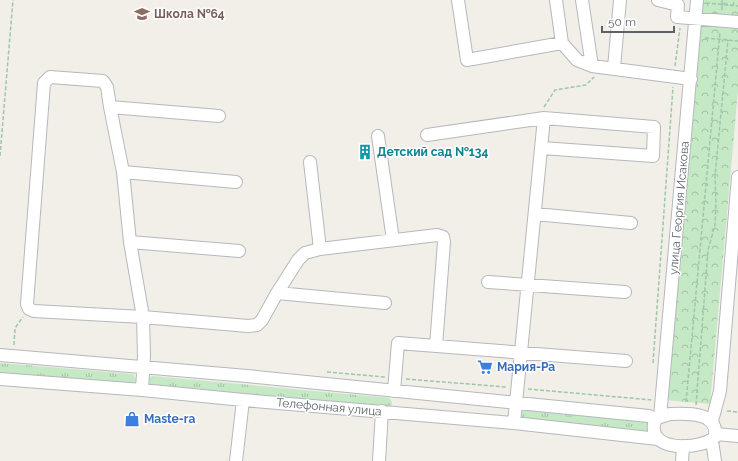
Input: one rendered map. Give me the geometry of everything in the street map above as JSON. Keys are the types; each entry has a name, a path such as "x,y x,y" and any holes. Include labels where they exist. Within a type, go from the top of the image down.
{"street":[{"path":"458,0 467,60 562,43"},
{"path":"556,0 562,43 577,60 603,67 691,79"},
{"path":"582,0 603,67"},
{"path":"603,67 620,0"},
{"path":"658,0 678,5 677,17 738,22"},
{"name":"улица Георгия Исакова","path":"658,439 654,429 655,417 691,79 697,1"},
{"path":"142,390 144,368 143,317 130,242 123,172 107,87 103,81 50,77 44,83 27,304 29,309 34,312 143,317 257,326 298,260 305,253 437,235 443,237 444,242 436,346"},
{"path":"110,107 219,116"},
{"path":"514,423 542,148 540,119"},
{"path":"427,135 540,119 654,127 653,156 542,148"},
{"path":"378,136 393,240"},
{"path":"310,162 320,250"},
{"path":"123,172 236,182"},
{"path":"715,461 714,424 712,421 720,391 734,281 738,177"},
{"path":"535,214 631,223"},
{"path":"130,242 239,251"},
{"path":"488,282 625,292"},
{"path":"276,294 385,303"},
{"path":"394,391 398,343 626,361"},
{"name":"Телефонная улица","path":"0,355 409,392 655,417 670,414 689,414 707,418 712,421"},
{"name":"Телефонная улица","path":"0,379 514,423 658,439 665,443 684,446 697,446 714,437"},
{"path":"407,414 409,392"},
{"path":"236,461 243,400"},
{"path":"379,461 382,412"},
{"path":"714,437 738,436"},
{"path":"682,461 684,446"}],"path":[{"path":"0,156 13,0"},
{"path":"685,405 722,0"},
{"path":"733,6 734,0"},
{"path":"697,1 710,4 738,6"},
{"path":"653,368 674,76 681,17"},
{"path":"694,37 738,42"},
{"path":"695,406 708,250 714,225 716,202 715,176 728,40"},
{"path":"540,119 555,90 586,85 603,67"},
{"path":"14,345 15,328 29,309"},
{"path":"650,400 655,417"},
{"path":"727,411 738,412"}],"green space":[{"path":"700,0 738,0 738,90 710,404 665,400"},
{"path":"0,363 133,374 136,380 133,385 0,373"},
{"path":"152,376 390,398 392,403 390,408 151,386 148,381"},
{"path":"524,410 585,414 649,421 648,431 522,418 522,412"}],"place":[{"name":"Школа №64","path":"142,14"},
{"name":"Детский сад №134","path":"365,152"},
{"name":"Мария-Ра","path":"485,367"},
{"name":"Maste-ra","path":"132,419"}]}
